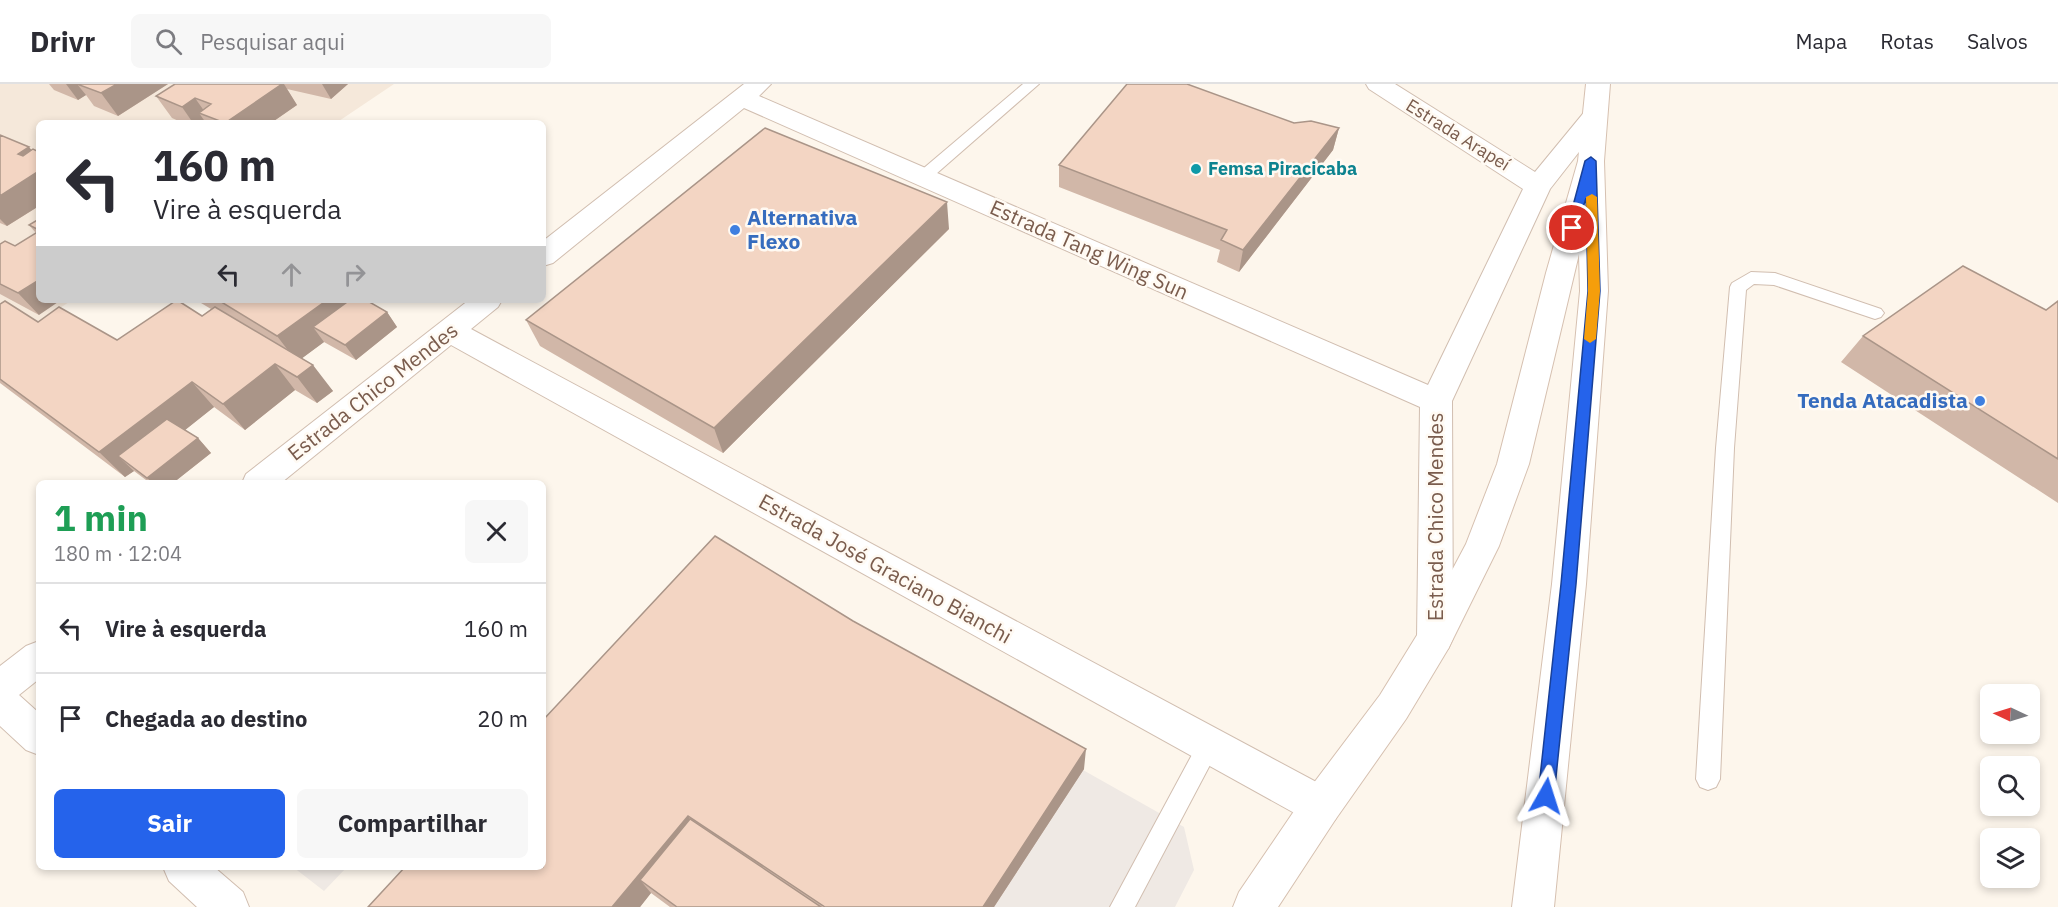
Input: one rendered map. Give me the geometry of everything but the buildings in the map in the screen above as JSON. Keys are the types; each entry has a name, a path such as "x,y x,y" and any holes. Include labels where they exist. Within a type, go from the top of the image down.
{"street":[{"name":"Estrada Arapeí","path":"1378,84 1538,186"},
{"path":"1533,907 1569,584 1593,302 1591,161 1598,84"},
{"name":"Estrada Tang Wing Sun","path":"751,91 923,177 1436,401"},
{"path":"546,254 751,91"},
{"name":"Estrada Chico Mendes","path":"1436,638 1436,401 1538,186 1595,115"},
{"path":"1254,907 1321,806 1394,707 1436,638 1482,546 1513,464 1560,273 1591,161"},
{"name":"Estrada Chico Mendes","path":"262,480 484,303"},
{"name":"Estrada José Graciano Bianchi","path":"450,331 1321,806"},
{"path":"0,688 36,659"},
{"path":"0,702 36,734"},
{"path":"186,870 228,907"}],"lane":[{"path":"923,177 1032,84"},
{"path":"1708,779 1725,448 1738,287 1751,278 1775,279 1875,313"},
{"path":"1122,907 1209,746"}],"shaded area":[{"path":"0,84 394,84 340,120 36,120 36,303 68,303 0,348"},
{"path":"858,643 1184,827 1194,870 1175,907 809,907"},
{"path":"297,870 344,870 324,891"}],"slow traffic":[{"path":"1590,339 1594,291 1592,197"}],"place":[{"name":"Femsa Piracicaba","path":"1196,169"},
{"name":"Alternativa Flexo","path":"735,230"},
{"name":"Tenda Atacadista","path":"1980,401"}],"route":[{"path":"1546,796 1569,584 1594,291 1591,161 1572,228"}]}
